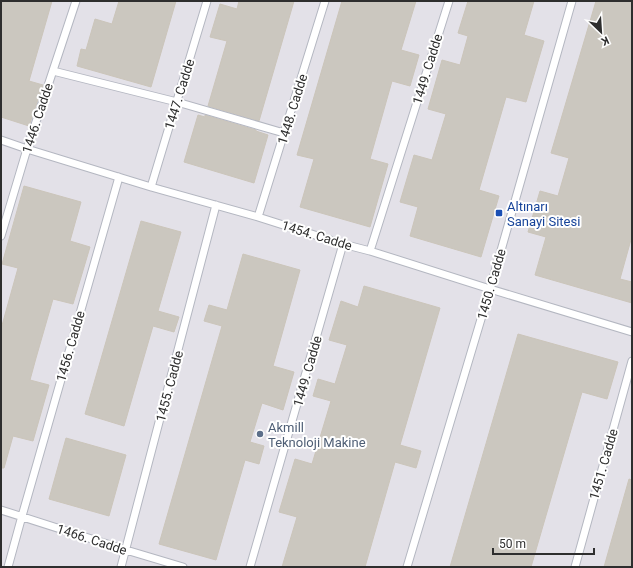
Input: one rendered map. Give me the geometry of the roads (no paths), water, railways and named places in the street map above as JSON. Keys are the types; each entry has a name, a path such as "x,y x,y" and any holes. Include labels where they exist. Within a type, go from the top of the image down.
{"lane":[{"name":"1446. Cadde","path":"1,236 27,150 76,1"},
{"name":"1447. Cadde","path":"151,187 207,1"},
{"name":"1448. Cadde","path":"258,217 326,1"},
{"name":"1449. Cadde","path":"370,251 448,1"},
{"name":"1450. Cadde","path":"407,567 490,289 572,1"},
{"path":"53,71 177,102 284,133"},
{"name":"1454. Cadde","path":"1,140 27,150 258,217 632,332"},
{"name":"1456. Cadde","path":"8,567 119,177"},
{"name":"1455. Cadde","path":"121,567 216,205"},
{"name":"1449. Cadde","path":"250,567 344,244"},
{"name":"1451. Cadde","path":"575,567 632,361"},
{"name":"1466. Cadde","path":"1,510 184,567"}],"place":[{"name":"Altınarı Sanayi Sitesi","path":"499,213"},
{"name":"Akmill Teknoloji Makine","path":"260,434"}]}
